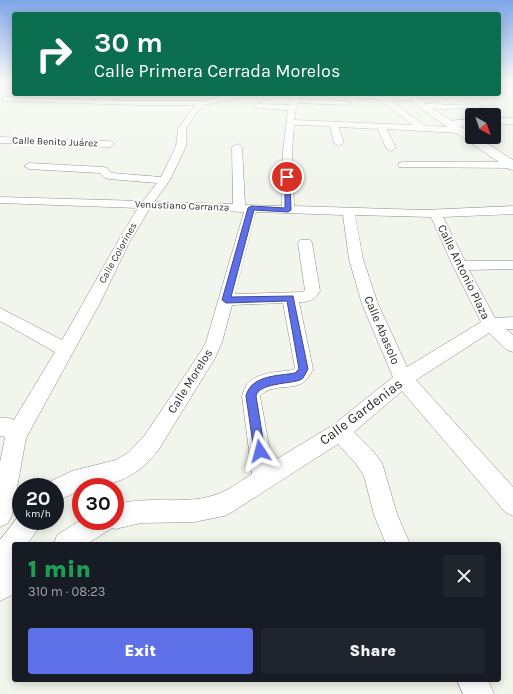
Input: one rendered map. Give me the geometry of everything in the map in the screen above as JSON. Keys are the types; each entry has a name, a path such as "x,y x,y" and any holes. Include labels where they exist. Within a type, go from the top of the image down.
{"main road":[{"path":"434,113 512,166"}],"street":[{"name":"Calle Colorines","path":"0,515 6,427 64,349 92,303 121,245 146,205 165,180 181,146 182,129 192,113"},
{"path":"288,210 287,166 292,113"},
{"path":"403,113 422,128"},
{"path":"327,114 339,143"},
{"path":"341,114 345,125"},
{"path":"501,121 513,121"},
{"path":"290,122 422,128 454,127 465,124"},
{"path":"381,126 391,148"},
{"name":"Calle Benito Juárez","path":"0,140 110,144"},
{"path":"60,168 88,143"},
{"name":"Calle Morelos","path":"64,485 125,467 143,454 206,358 214,342 226,300 245,208 237,147"},
{"path":"403,165 512,166"},
{"path":"29,166 103,170 109,176 165,180"},
{"name":"Venustiano Carranza","path":"0,200 436,214 513,210"},
{"name":"Calle Abasolo","path":"348,212 356,259 370,304 403,379 513,504"},
{"name":"Calle Antonio Plaza","path":"436,214 460,266 490,324 513,345"},
{"path":"226,300 299,297 313,291 305,243"},
{"path":"460,266 513,265"},
{"path":"264,479 251,396 253,390 260,384 300,376 304,369 299,297"},
{"path":"0,314 64,349"},
{"path":"490,324 513,323"},
{"name":"Calle Gardenias","path":"124,514 138,510 183,511 204,509 224,504 340,432 403,379 490,324"},
{"path":"340,432 364,456 374,471 386,515 397,542"},
{"path":"14,542 23,530"},
{"path":"69,542 87,530"},
{"path":"0,560 12,544"},
{"path":"0,588 12,579"},
{"path":"473,682 480,694"}],"route":[{"path":"260,451 251,396 253,390 260,384 300,376 304,369 290,298 226,300 251,208 288,210 287,177"}]}
